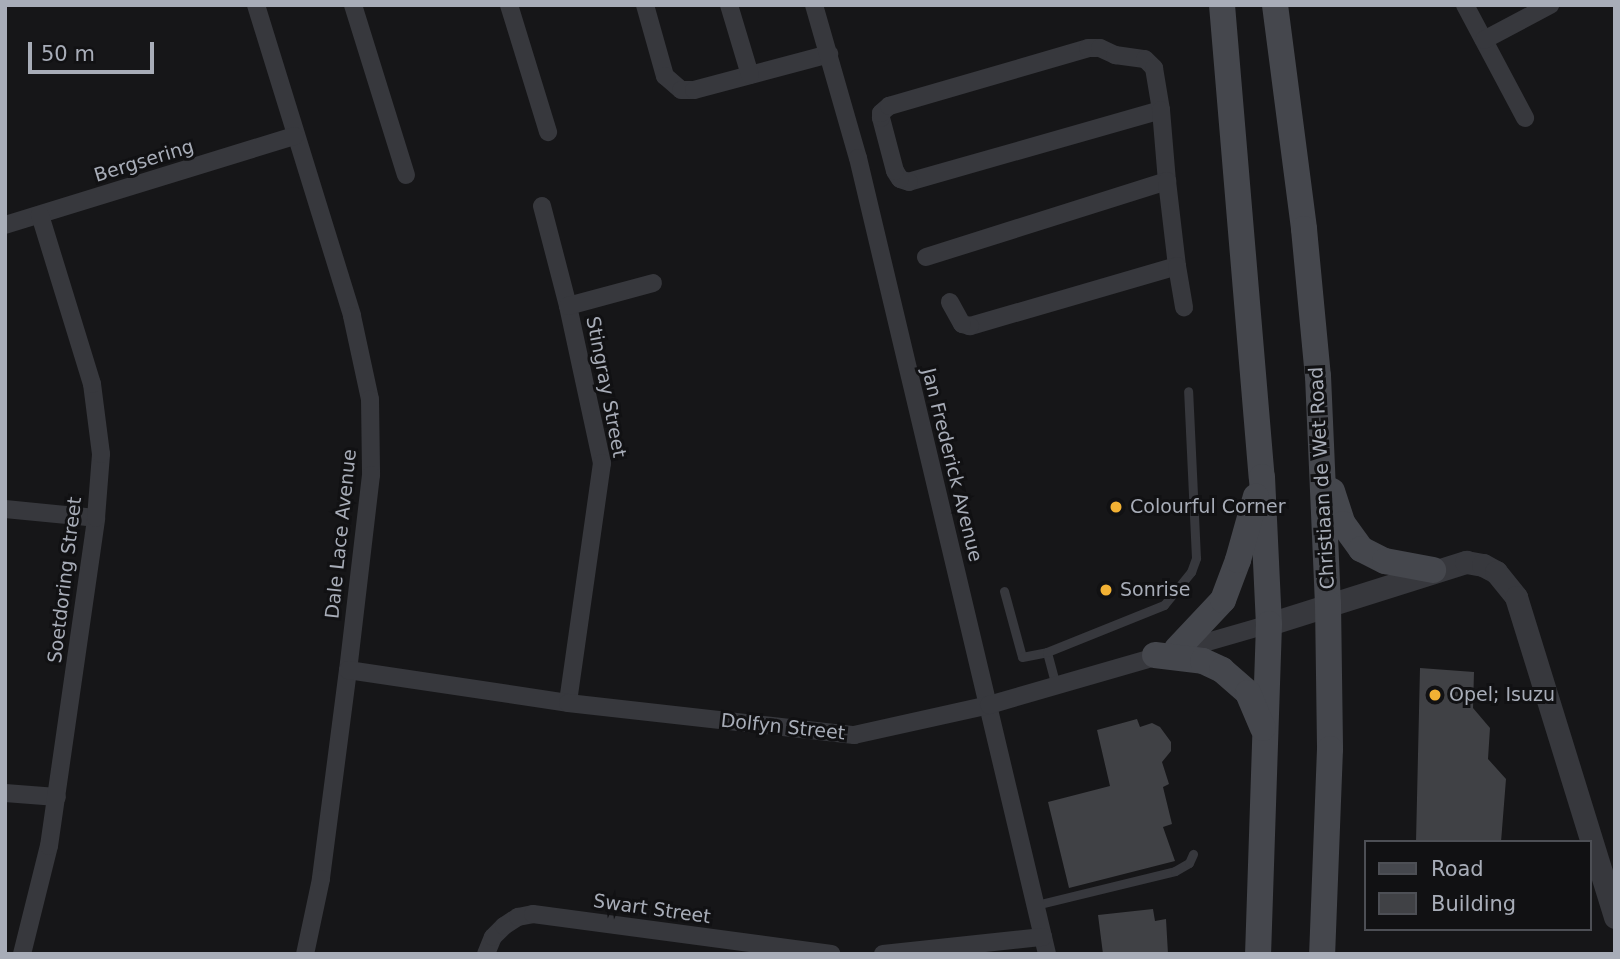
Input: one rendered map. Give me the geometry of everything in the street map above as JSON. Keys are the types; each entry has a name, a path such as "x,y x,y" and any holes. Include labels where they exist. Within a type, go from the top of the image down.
{"main road":[{"path":"1222,5 1262,477 1269,624 1258,954"},
{"name":"Christiaan de Wet Road","path":"1275,5 1304,229 1321,446 1328,603 1330,749 1324,954"},
{"path":"1321,446 1335,505 1350,537 1361,549 1384,561 1433,570"},
{"path":"1166,652 1223,600 1238,560 1262,477"},
{"path":"1166,652 1203,661 1222,670 1248,693 1267,736"}],"street":[{"name":"Dale Lace Avenue","path":"256,5 352,316 370,399 371,475 321,879 305,954"},
{"path":"353,5 406,175"},
{"path":"509,5 548,132"},
{"path":"645,5 665,76 681,90 694,90 829,54"},
{"path":"729,5 750,75"},
{"name":"Jan Frederick Avenue","path":"814,5 859,158 1045,945"},
{"path":"1465,5 1525,118"},
{"path":"1484,40 1550,5"},
{"path":"1161,110 909,181 900,179 895,171 881,118 881,113 889,106 1094,47 1150,62 1154,68 1161,110 1167,181 1184,307"},
{"name":"Bergsering","path":"5,225 295,136"},
{"path":"926,257 1167,181"},
{"name":"Stingray Street","path":"542,206 568,306 602,463 568,703"},
{"name":"Soetdoring Street","path":"22,954 49,846 57,797 96,518 101,454 99,419 92,384 40,215"},
{"path":"950,302 962,324 970,326 1177,266"},
{"path":"568,306 653,283"},
{"path":"5,509 96,518"},
{"name":"Dolfyn Street","path":"348,670 568,703 853,735 989,705 1269,624 1328,603 1466,562 1483,565 1496,572 1516,597 1591,840"},
{"path":"5,793 57,797"},
{"name":"Dolfyn Street","path":"1592,843 1615,917"},
{"name":"Swart Street","path":"486,954 493,937 504,926 518,917 533,914 831,954"},
{"path":"883,954 1045,945"}],"lane":[{"path":"1004,591 1022,657 1047,652 1164,604 1191,572 1196,558 1188,391"},
{"path":"1047,652 1056,686"},
{"path":"1036,905 1175,871 1189,863 1193,855"}],"building":[{"path":"1420,668 1474,672 1473,708 1490,728 1488,759 1506,779 1501,840 1416,840"},
{"path":"1137,719 1140,727 1152,723 1160,727 1171,742 1171,751 1162,762 1169,784 1163,787 1172,824 1163,827 1175,861 1069,888 1048,802 1110,786 1097,730"},
{"path":"1153,909 1155,921 1166,919 1168,954 1103,954 1098,915"}],"place":[{"name":"Colourful Corner","path":"1116,507"},
{"name":"Sonrise","path":"1106,590"},
{"name":"Opel; Isuzu","path":"1435,695"}]}
